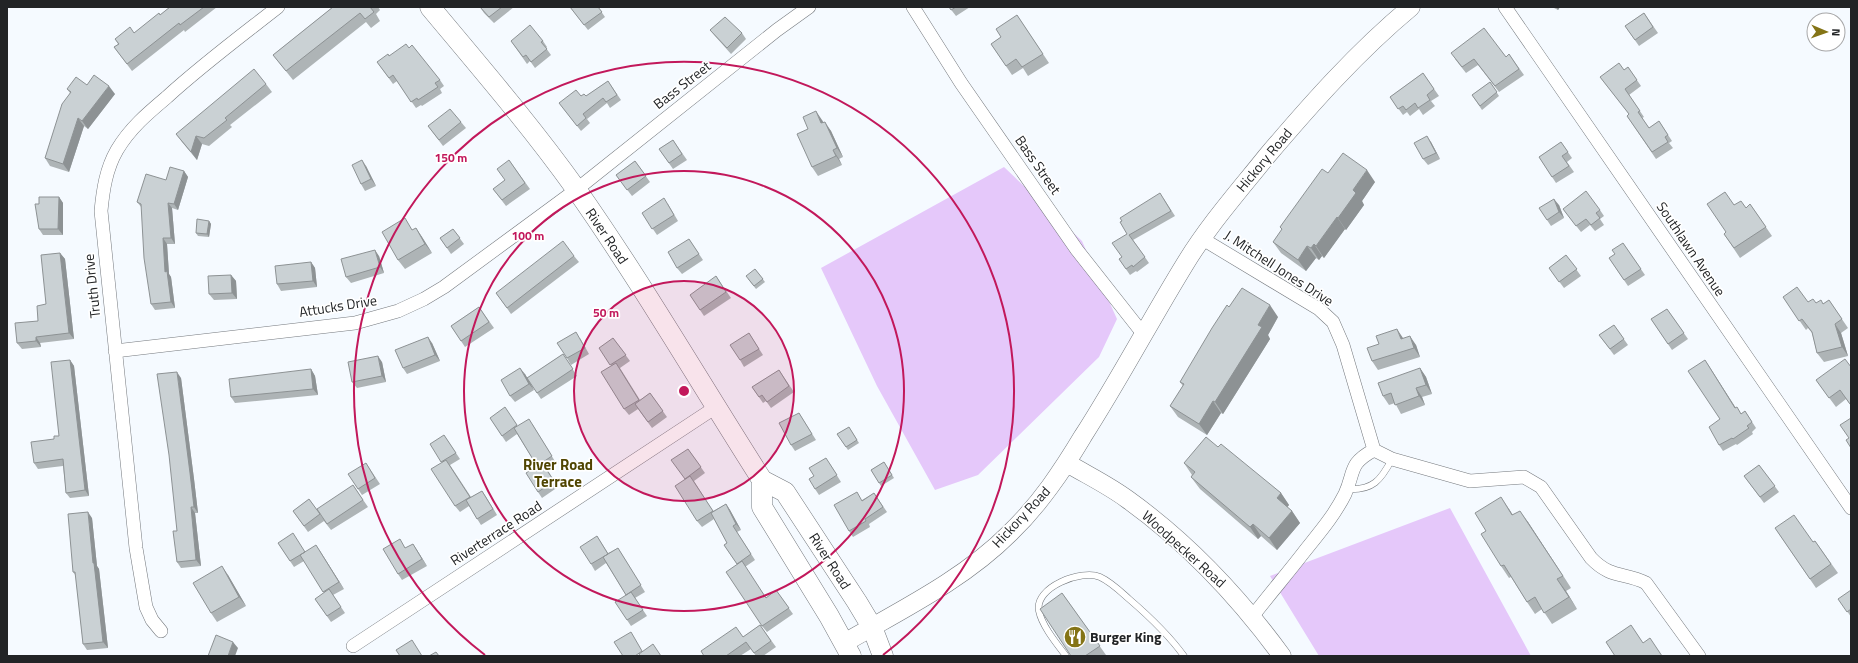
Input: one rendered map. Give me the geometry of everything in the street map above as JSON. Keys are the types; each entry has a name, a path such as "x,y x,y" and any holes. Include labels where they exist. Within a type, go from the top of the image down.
{"main road":[{"name":"River Road","path":"430,7 501,92 576,190 610,240 762,480 785,492 872,627 883,656"},
{"name":"Hickory Road","path":"848,650 872,627 943,586 995,546 1032,511 1067,463 1132,358 1201,238 1247,180 1316,100 1410,7"},
{"name":"Woodpecker Road","path":"1067,463 1126,498 1162,525 1208,568 1252,617 1280,655"},
{"name":"River Road","path":"762,480 762,507 796,561 848,650"}],"street":[{"name":"Truth Drive","path":"161,631 152,620 146,607 136,548 101,211 103,190 108,170 117,150 128,133 140,120 187,79 278,7"},
{"name":"Bass Street","path":"576,190 777,30 809,7"},
{"name":"Bass Street","path":"913,7 961,83 1077,250 1144,335"},
{"name":"Southlawn Avenue","path":"1505,7 1851,508"},
{"name":"Attucks Drive","path":"115,351 354,323 398,311 444,288 576,190"},
{"name":"J. Mitchell Jones Drive","path":"1201,238 1319,309 1333,322 1343,345 1374,450"},
{"name":"Riverterrace Road","path":"354,646 716,407"},
{"path":"1252,617 1332,517 1346,489 1355,463 1364,455 1374,450 1392,459 1470,481 1524,477 1534,482 1541,487 1599,567 1610,573 1637,578 1646,584 1698,656"}],"lane":[{"path":"1346,489 1354,489 1377,483 1384,476 1392,459"},
{"path":"1066,656 1049,631 1039,612 1040,602 1050,588 1064,580 1098,576 1111,583 1166,632 1184,656"}],"shaded area":[{"path":"1004,167 1082,241 1117,319 1099,357 978,475 935,490 877,386 821,268"},
{"path":"1450,508 1531,656 1319,656 1270,576"}],"building":[{"path":"170,7 204,7 180,25 179,23 127,64 114,47 119,44 115,39 130,27 134,33 159,13 160,15"},
{"path":"333,7 370,7 374,12 365,19 360,13 286,71 273,55"},
{"path":"480,7 502,7 489,17"},
{"path":"570,7 598,7 602,12 584,25"},
{"path":"949,7 956,7 951,10"},
{"path":"1644,13 1653,27 1635,40 1625,26"},
{"path":"1017,15 1043,54 1022,67 1016,59 1006,66 991,44 1001,37 996,29"},
{"path":"725,17 742,33 727,48 710,30"},
{"path":"530,25 543,41 541,42 547,49 531,62 526,55 523,57 511,41"},
{"path":"1484,28 1506,57 1509,54 1519,69 1495,86 1474,59 1462,67 1451,53"},
{"path":"406,44 409,48 412,45 440,80 435,83 438,87 418,100 417,98 411,102 393,75 389,78 377,62 388,54 389,56"},
{"path":"1619,63 1624,70 1628,67 1637,80 1625,89 1640,111 1638,112 1649,128 1659,121 1668,135 1665,137 1668,142 1652,152 1627,116 1629,114 1600,77"},
{"path":"254,69 266,84 225,118 227,120 204,138 196,136 191,152 176,134"},
{"path":"1423,73 1434,89 1427,95 1430,100 1418,108 1415,103 1406,110 1403,106 1398,109 1390,97"},
{"path":"94,75 109,86 82,121 78,118 63,164 45,158 62,104 71,92 67,89 76,77 87,85"},
{"path":"608,81 617,95 606,102 603,98 583,114 586,118 577,126 559,103 576,90 581,96 584,94 586,96"},
{"path":"1490,82 1497,92 1480,106 1472,95"},
{"path":"450,109 461,122 439,140 428,126"},
{"path":"816,111 821,123 825,122 837,148 833,150 836,156 812,167 797,134 808,129 803,117"},
{"path":"1427,136 1436,153 1423,159 1414,143"},
{"path":"673,140 682,154 669,163 659,149"},
{"path":"1561,142 1568,152 1562,156 1569,166 1552,177 1539,157"},
{"path":"1343,153 1367,170 1353,190 1356,193 1338,218 1337,217 1316,246 1314,244 1311,248 1307,246 1298,260 1273,242 1282,229 1280,227 1322,169 1328,173"},
{"path":"362,160 371,179 361,184 352,165"},
{"path":"509,160 525,183 502,200 493,189 505,180 497,169"},
{"path":"635,161 646,176 627,190 616,175"},
{"path":"170,167 184,171 174,204 168,203 171,238 163,238 165,272 167,271 171,302 151,304 144,258 141,204 137,202 146,174 166,180"},
{"path":"1586,191 1600,210 1596,213 1600,218 1591,225 1586,219 1576,226 1563,209"},
{"path":"1725,192 1734,205 1741,201 1746,208 1750,204 1766,227 1734,248 1724,234 1726,232 1707,204"},
{"path":"1160,193 1171,211 1129,235 1145,257 1133,267 1132,265 1126,269 1119,259 1122,257 1112,243 1127,234 1120,222 1122,221 1120,218"},
{"path":"39,197 59,197 58,229 39,229 35,204 39,204"},
{"path":"664,198 674,215 652,229 642,213"},
{"path":"1554,199 1559,212 1547,220 1539,208"},
{"path":"405,218 412,230 416,228 425,244 398,260 382,232"},
{"path":"197,219 209,221 207,234 196,233"},
{"path":"453,229 460,238 447,248 440,238"},
{"path":"689,239 699,254 677,268 668,252"},
{"path":"563,241 574,256 507,308 496,293"},
{"path":"1623,243 1641,269 1624,280 1609,258 1615,254 1612,250"},
{"path":"375,250 380,267 346,277 341,259"},
{"path":"60,253 69,333 36,337 36,341 17,343 15,323 38,321 37,306 46,304 41,255"},
{"path":"1566,255 1577,269 1559,282 1549,268"},
{"path":"311,262 313,281 277,284 275,266"},
{"path":"755,269 763,279 754,286 746,276"},
{"path":"231,275 232,293 209,294 208,276"},
{"path":"716,276 726,292 700,310 690,295"},
{"path":"1797,287 1808,302 1813,299 1816,303 1821,300 1823,304 1829,300 1842,319 1835,324 1842,347 1817,353 1812,332 1802,319 1799,321 1783,297"},
{"path":"1242,288 1270,305 1258,325 1262,327 1215,402 1213,401 1199,424 1170,406 1184,384 1180,382 1212,328 1227,305 1229,307"},
{"path":"479,307 489,322 461,341 451,326"},
{"path":"1667,309 1684,333 1668,344 1651,319"},
{"path":"1614,325 1624,339 1610,349 1599,335"},
{"path":"1397,329 1401,339 1410,336 1414,348 1372,361 1367,348 1379,344 1376,336"},
{"path":"576,332 585,348 567,358 557,343"},
{"path":"749,333 759,349 740,360 730,345"},
{"path":"428,337 435,355 403,368 395,350"},
{"path":"613,338 626,355 610,365 599,348"},
{"path":"563,354 573,369 537,393 527,378"},
{"path":"378,356 382,376 352,382 348,362"},
{"path":"1845,359 1851,367 1850,404 1840,390 1829,398 1816,380"},
{"path":"70,360 85,490 66,493 63,459 34,463 31,442 54,439 54,436 59,436 51,362"},
{"path":"1705,360 1735,408 1737,407 1741,414 1745,411 1752,422 1747,426 1749,428 1733,439 1732,438 1719,445 1709,427 1720,419 1688,371"},
{"path":"616,363 639,400 624,409 601,372"},
{"path":"520,368 529,384 510,396 501,380"},
{"path":"1420,368 1426,385 1416,388 1419,396 1395,405 1391,393 1383,396 1378,383"},
{"path":"311,369 313,389 231,397 229,379"},
{"path":"779,370 789,386 767,402 762,395 759,397 752,387"},
{"path":"177,372 194,507 191,507 196,560 177,562 173,531 177,531 169,455 157,374"},
{"path":"650,393 663,411 648,422 635,404"},
{"path":"505,407 517,425 502,436 490,418"},
{"path":"799,413 812,434 791,445 779,423"},
{"path":"1851,418 1851,448 1846,440 1849,438 1840,425"},
{"path":"529,419 552,456 537,466 514,428"},
{"path":"849,427 857,440 846,447 837,434"},
{"path":"444,435 456,453 441,462 430,444"},
{"path":"1206,437 1218,447 1221,444 1281,493 1277,498 1292,511 1269,538 1253,524 1250,527 1191,477 1195,472 1184,463"},
{"path":"688,449 701,467 685,479 671,460"},
{"path":"826,458 837,475 815,489 809,479 814,476 809,468"},
{"path":"446,460 470,497 455,506 431,469"},
{"path":"884,462 892,475 879,483 871,470"},
{"path":"366,463 375,478 358,489 348,474"},
{"path":"542,463 554,481 538,492 526,473"},
{"path":"1759,465 1775,486 1760,497 1744,476"},
{"path":"690,476 713,511 697,521 675,486"},
{"path":"353,485 363,500 327,524 317,509"},
{"path":"482,491 493,509 477,519 466,500"},
{"path":"857,492 862,501 874,493 883,507 865,519 866,521 849,531 834,505"},
{"path":"1501,497 1512,515 1520,511 1563,576 1557,579 1569,597 1544,613 1535,597 1527,602 1504,565 1501,566 1481,534 1486,531 1475,513"},
{"path":"309,499 320,514 304,526 293,511"},
{"path":"726,504 736,524 733,526 751,554 737,564 724,545 727,543 711,513"},
{"path":"88,512 103,642 83,644 75,572 73,572 68,514"},
{"path":"1794,515 1831,564 1810,579 1775,528"},
{"path":"293,533 305,552 290,561 278,543"},
{"path":"597,536 608,554 591,564 580,547"},
{"path":"400,539 405,548 413,544 422,559 398,574 383,549"},
{"path":"316,545 339,582 323,592 300,555"},
{"path":"618,548 641,585 626,595 603,557"},
{"path":"742,561 766,598 776,590 789,608 762,626 726,572"},
{"path":"222,566 239,597 211,613 193,583"},
{"path":"329,589 341,607 327,616 315,599"},
{"path":"1851,590 1851,609 1847,612 1838,599"},
{"path":"631,592 643,610 627,620 615,602"},
{"name":"Burger King","path":"1062,593 1100,646 1085,656 1071,656 1040,609"},
{"path":"760,625 771,641 754,653 746,642 726,656 704,656 701,651 736,627 743,637"},
{"path":"1631,625 1643,643 1650,638 1662,656 1615,656 1606,642"},
{"path":"631,632 642,651 635,656 623,656 614,642"},
{"path":"216,635 233,642 228,656 208,656"},
{"path":"412,640 422,656 400,656 396,650"},
{"path":"653,644 661,656 640,656 639,654"},
{"path":"436,652 439,656 429,656"}],"place":[{"name":"Burger King","path":"1075,637"}],"district":[{"name":"River Road Terrace","path":"558,474"}]}
